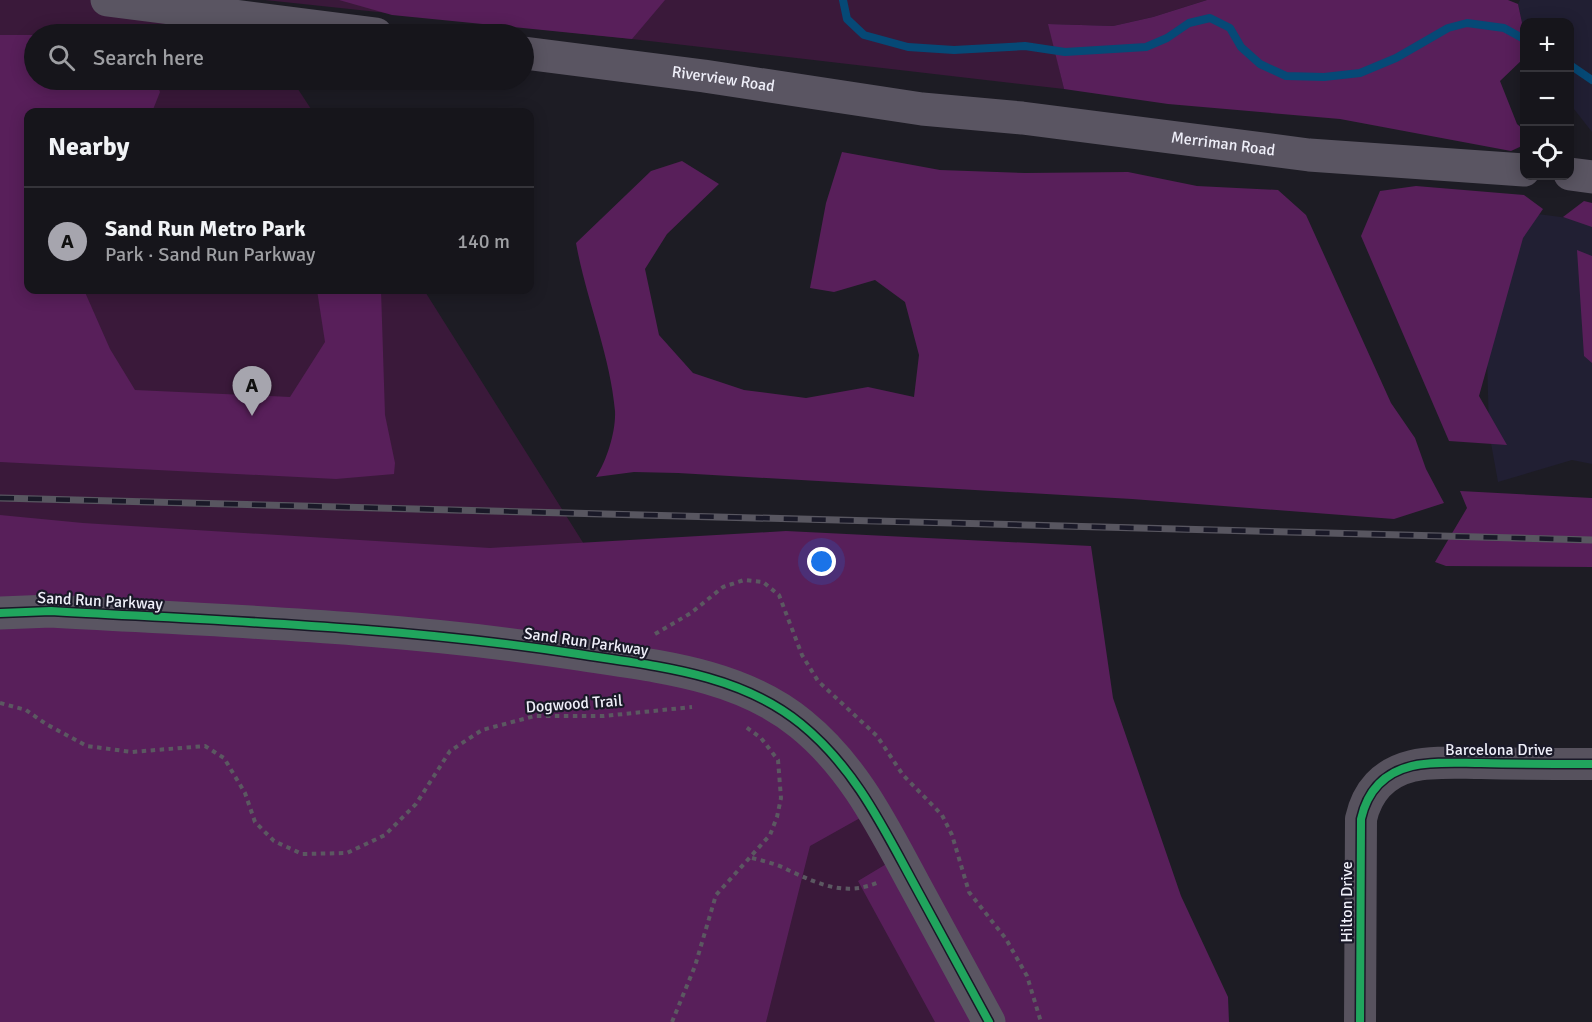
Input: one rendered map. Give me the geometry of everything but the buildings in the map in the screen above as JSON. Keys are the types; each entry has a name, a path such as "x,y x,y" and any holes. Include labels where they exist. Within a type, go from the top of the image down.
{"main road":[{"path":"107,0 297,24"},
{"name":"Riverview Road","path":"534,54 704,76 922,109"},
{"name":"Merriman Road","path":"922,109 1102,128 1309,155 1520,170"},
{"path":"1574,175 1592,177"},
{"name":"Sand Run Parkway","path":"0,613 63,612 463,638 666,667 730,685 755,695 787,714 832,753 869,800 989,1022"}],"street":[{"name":"Barcelona Drive","path":"1376,787 1393,774 1412,766 1451,763 1592,764"},
{"name":"Hilton Drive","path":"1360,1022 1361,819 1366,798 1376,787"}],"path":[{"path":"672,1022 695,966 716,895 752,858 770,835 781,798 778,760 761,738 742,723"},
{"path":"752,858 786,868 830,888 851,890 873,885 906,869"}],"shaded area":[{"path":"0,0 107,0 218,24 24,24 24,90 299,90 310,108 24,108 24,294 427,294 599,568 1080,1022 0,1022"},
{"path":"265,0 1207,0 1153,17 1113,26 1049,24 1064,89 534,29 534,24 491,24"},
{"path":"339,0 665,0 632,39 534,29 534,24 482,24 392,15"},
{"path":"1207,0 1508,0 1518,4 1521,18 1520,62 1500,81 1520,127 1520,147 1511,151 1340,119 1168,104 1064,89 1048,24 1113,26 1153,17"},
{"path":"1520,0 1592,0 1592,132 1574,109 1574,18 1521,18 1518,4"},
{"path":"24,34 24,90 159,90 160,92 154,108 24,108 24,294 86,294 110,349 135,390 290,397 325,342 318,294 381,294 385,415 395,463 394,474 336,479 0,462 0,35"},
{"path":"842,152 940,170 1025,173 1128,172 1197,186 1278,190 1306,215 1391,403 1415,438 1426,469 1444,503 1394,519 1132,499 678,473 634,472 596,477 610,445 615,411 608,369 576,243 651,171 682,161 719,184 667,234 645,269 659,335 693,373 744,390 806,398 868,387 914,397 919,355 905,302 875,280 834,292 810,288 826,203"},
{"path":"1416,186 1524,195 1543,209 1523,238 1479,396 1507,445 1449,441 1361,236 1380,191"},
{"path":"1584,201 1592,203 1592,227 1563,217"},
{"path":"1483,207 1592,221 1592,464 1572,460 1498,482 1489,432"},
{"path":"1577,250 1592,256 1592,363 1584,356"},
{"path":"1460,491 1592,498 1592,567 1446,566 1435,562 1467,508"},
{"path":"0,515 83,523 490,548 786,531 1091,546 1113,698 1181,896 1228,997 1229,1022 935,1022 858,881 888,863 860,818 810,846 766,1022 0,1022"}],"waterway":[{"path":"843,0 847,19 864,35 908,47 954,50 1025,46 1065,52 1146,47 1167,38 1189,23 1210,18 1230,28 1241,47 1260,64 1286,76 1324,77 1360,73 1396,58 1448,28 1467,23 1504,28 1520,37"},
{"path":"1574,68 1592,80"}],"railway":[{"path":"0,498 1592,540"}],"cycle path":[{"path":"0,613 51,611 183,618 447,637 666,668 695,674 751,693 777,707 801,724 820,741 852,778 890,840 989,1022"},
{"path":"1360,1022 1361,819 1367,800 1378,785 1402,769 1429,763 1592,764"}],"place":[{"name":"Sand Run Metro Park","path":"252,416"}]}
